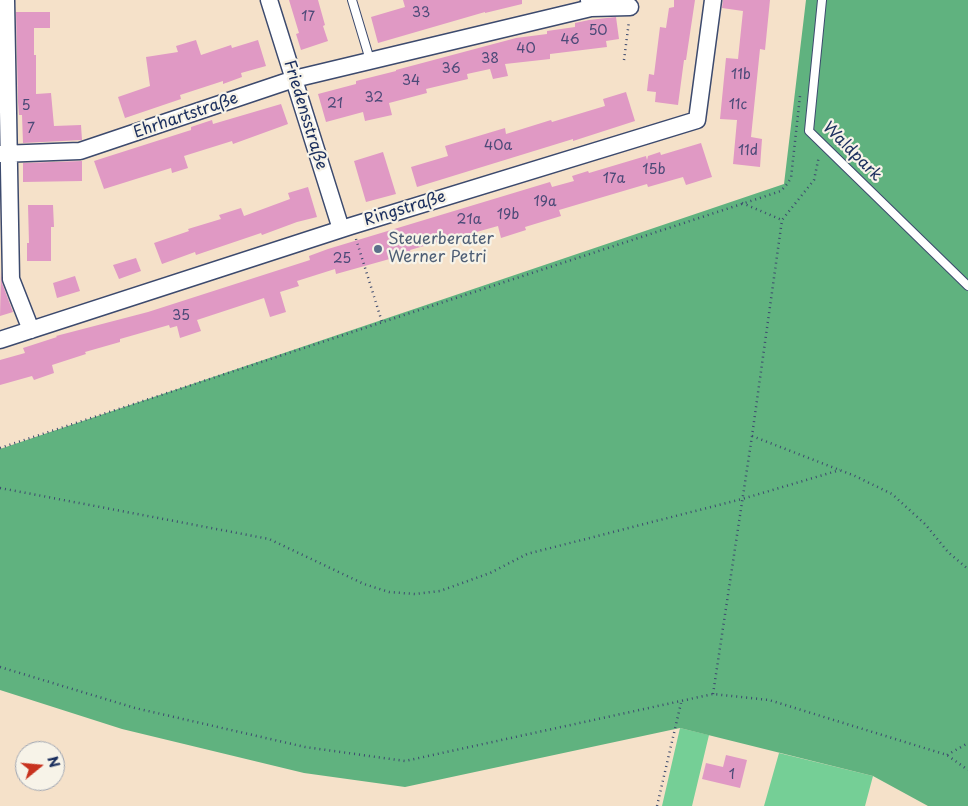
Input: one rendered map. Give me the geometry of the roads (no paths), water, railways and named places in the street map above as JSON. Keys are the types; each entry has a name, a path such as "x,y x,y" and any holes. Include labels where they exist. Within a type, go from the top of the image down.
{"street":[{"path":"6,0 5,154 11,279 30,330"},
{"name":"Friedensstraße","path":"269,0 294,79 346,228"},
{"name":"Ringstraße","path":"0,340 346,228 697,120 713,0"},
{"name":"Ehrhartstraße","path":"5,154 80,151 294,79 590,4 630,7"}],"lane":[{"path":"352,0 370,60"},
{"name":"Waldpark","path":"822,0 809,131 968,286"}],"place":[{"name":"Steuerberater Werner Petri","path":"378,249"}]}
